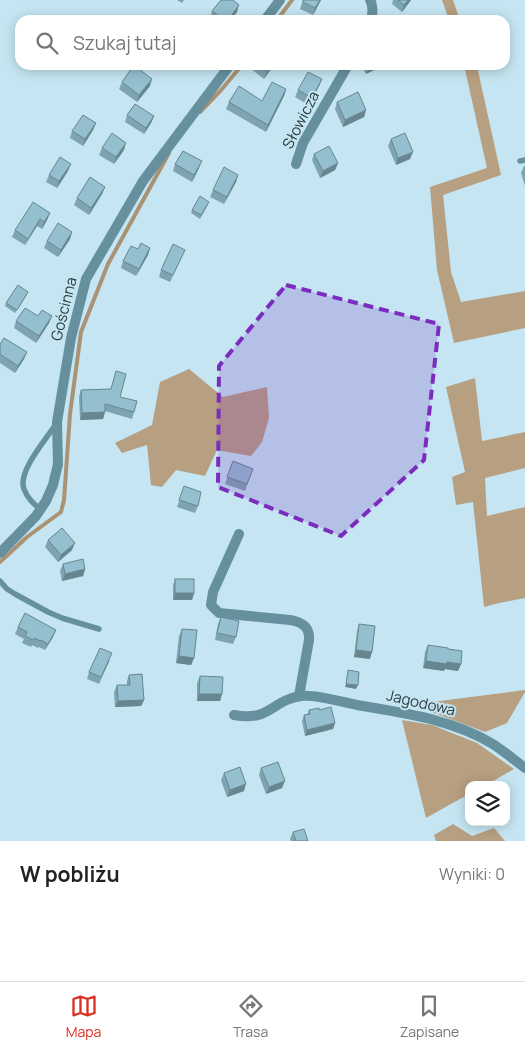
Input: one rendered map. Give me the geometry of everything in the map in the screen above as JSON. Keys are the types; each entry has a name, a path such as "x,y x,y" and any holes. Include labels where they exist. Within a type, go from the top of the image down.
{"street":[{"path":"269,15 280,0"},
{"path":"370,0 372,2 372,15"},
{"name":"Gościnna","path":"0,553 41,510 50,493 58,464 57,422 71,338 86,279 143,180 226,70"},
{"name":"Słowicza","path":"296,164 304,143 345,70"},
{"path":"239,534 213,592 211,605 219,613 298,621 304,625 309,634 299,696"},
{"name":"Jagodowa","path":"234,715 259,716 284,700 299,696 319,697 431,719 464,730 492,743 525,768"}],"lane":[{"path":"41,510 32,502 23,488 24,474 57,422"},
{"path":"0,581 9,591 48,612 99,629"}],"highlighted area":[{"path":"286,285 439,324 424,460 341,536 218,487 219,366"}],"shaded area":[{"path":"442,0 453,0 458,15 447,15"},
{"path":"465,70 478,70 501,175 443,195 451,272 461,302 525,291 525,328 454,343 437,270 430,187 487,168"},
{"path":"189,369 223,397 267,387 269,418 262,442 251,456 217,450 205,476 176,470 162,487 151,485 147,445 122,453 115,443 152,425 160,382"},
{"path":"475,378 482,441 525,432 525,468 485,478 487,516 525,507 525,598 484,607 473,502 456,505 452,477 465,472 446,387"},
{"path":"525,690 507,723 485,732 429,711 432,702"},
{"path":"402,720 432,725 477,743 514,769 493,781 465,781 465,796 426,818"},
{"path":"453,824 472,836 494,828 505,841 436,841 434,835"}],"building":[{"path":"221,0 233,0 239,5 232,15 218,15 212,11"},
{"path":"303,0 320,0 315,8 303,2"},
{"path":"398,0 408,0 404,5"},
{"path":"130,70 140,70 152,79 139,95 122,82"},
{"path":"308,72 322,79 312,98 298,90"},
{"path":"272,82 286,89 268,125 229,102 239,86 262,101"},
{"path":"358,92 366,110 345,120 337,102"},
{"path":"135,104 154,116 146,128 127,115"},
{"path":"83,115 96,123 85,139 72,131"},
{"path":"112,133 126,143 116,157 102,148"},
{"path":"405,133 413,152 398,158 391,139"},
{"path":"329,146 338,163 323,171 314,154"},
{"path":"183,151 202,161 194,175 175,164"},
{"path":"60,157 71,164 59,181 49,175"},
{"path":"224,167 238,175 227,197 213,190"},
{"path":"90,177 105,187 91,208 77,198"},
{"path":"200,196 209,202 201,215 192,210"},
{"path":"33,202 50,213 44,222 40,219 28,239 15,230"},
{"path":"58,223 72,232 61,250 47,241"},
{"path":"141,243 150,248 139,269 123,261 131,246 138,249"},
{"path":"173,244 185,250 173,275 161,270"},
{"path":"18,285 28,292 17,310 6,303"},
{"path":"25,308 38,316 42,310 52,316 39,336 16,321"},
{"path":"4,338 27,352 18,366 0,354 0,344"},
{"path":"116,371 126,374 120,397 137,401 134,412 105,404 105,412 82,413 81,390 111,389"},
{"path":"233,461 253,469 247,484 227,477"},
{"path":"184,486 201,492 198,506 179,500"},
{"path":"62,528 75,543 61,555 48,540"},
{"path":"83,559 85,569 65,574 63,564"},
{"path":"175,579 194,579 194,593 175,593"},
{"path":"25,613 56,630 48,644 25,636 27,632 18,627"},
{"path":"221,617 239,621 236,637 217,633"},
{"path":"359,624 375,626 372,652 356,650"},
{"path":"182,629 197,630 194,658 179,656"},
{"path":"428,645 462,651 461,664 426,661"},
{"path":"100,648 112,653 101,677 89,672"},
{"path":"348,670 359,672 358,685 346,684"},
{"path":"142,674 144,700 118,701 117,685 130,685 129,675"},
{"path":"200,676 223,677 222,694 199,694"},
{"path":"331,707 335,723 307,730 304,715 310,714 309,710"},
{"path":"278,762 285,781 269,787 261,768"},
{"path":"240,767 246,784 230,790 224,773"},
{"path":"304,829 308,841 296,841 293,832"}],"waterway":[{"path":"281,15 292,0"},
{"path":"200,112 238,70"},
{"path":"0,562 27,537 61,512 64,500 70,414 81,332 108,264 169,153"}]}
